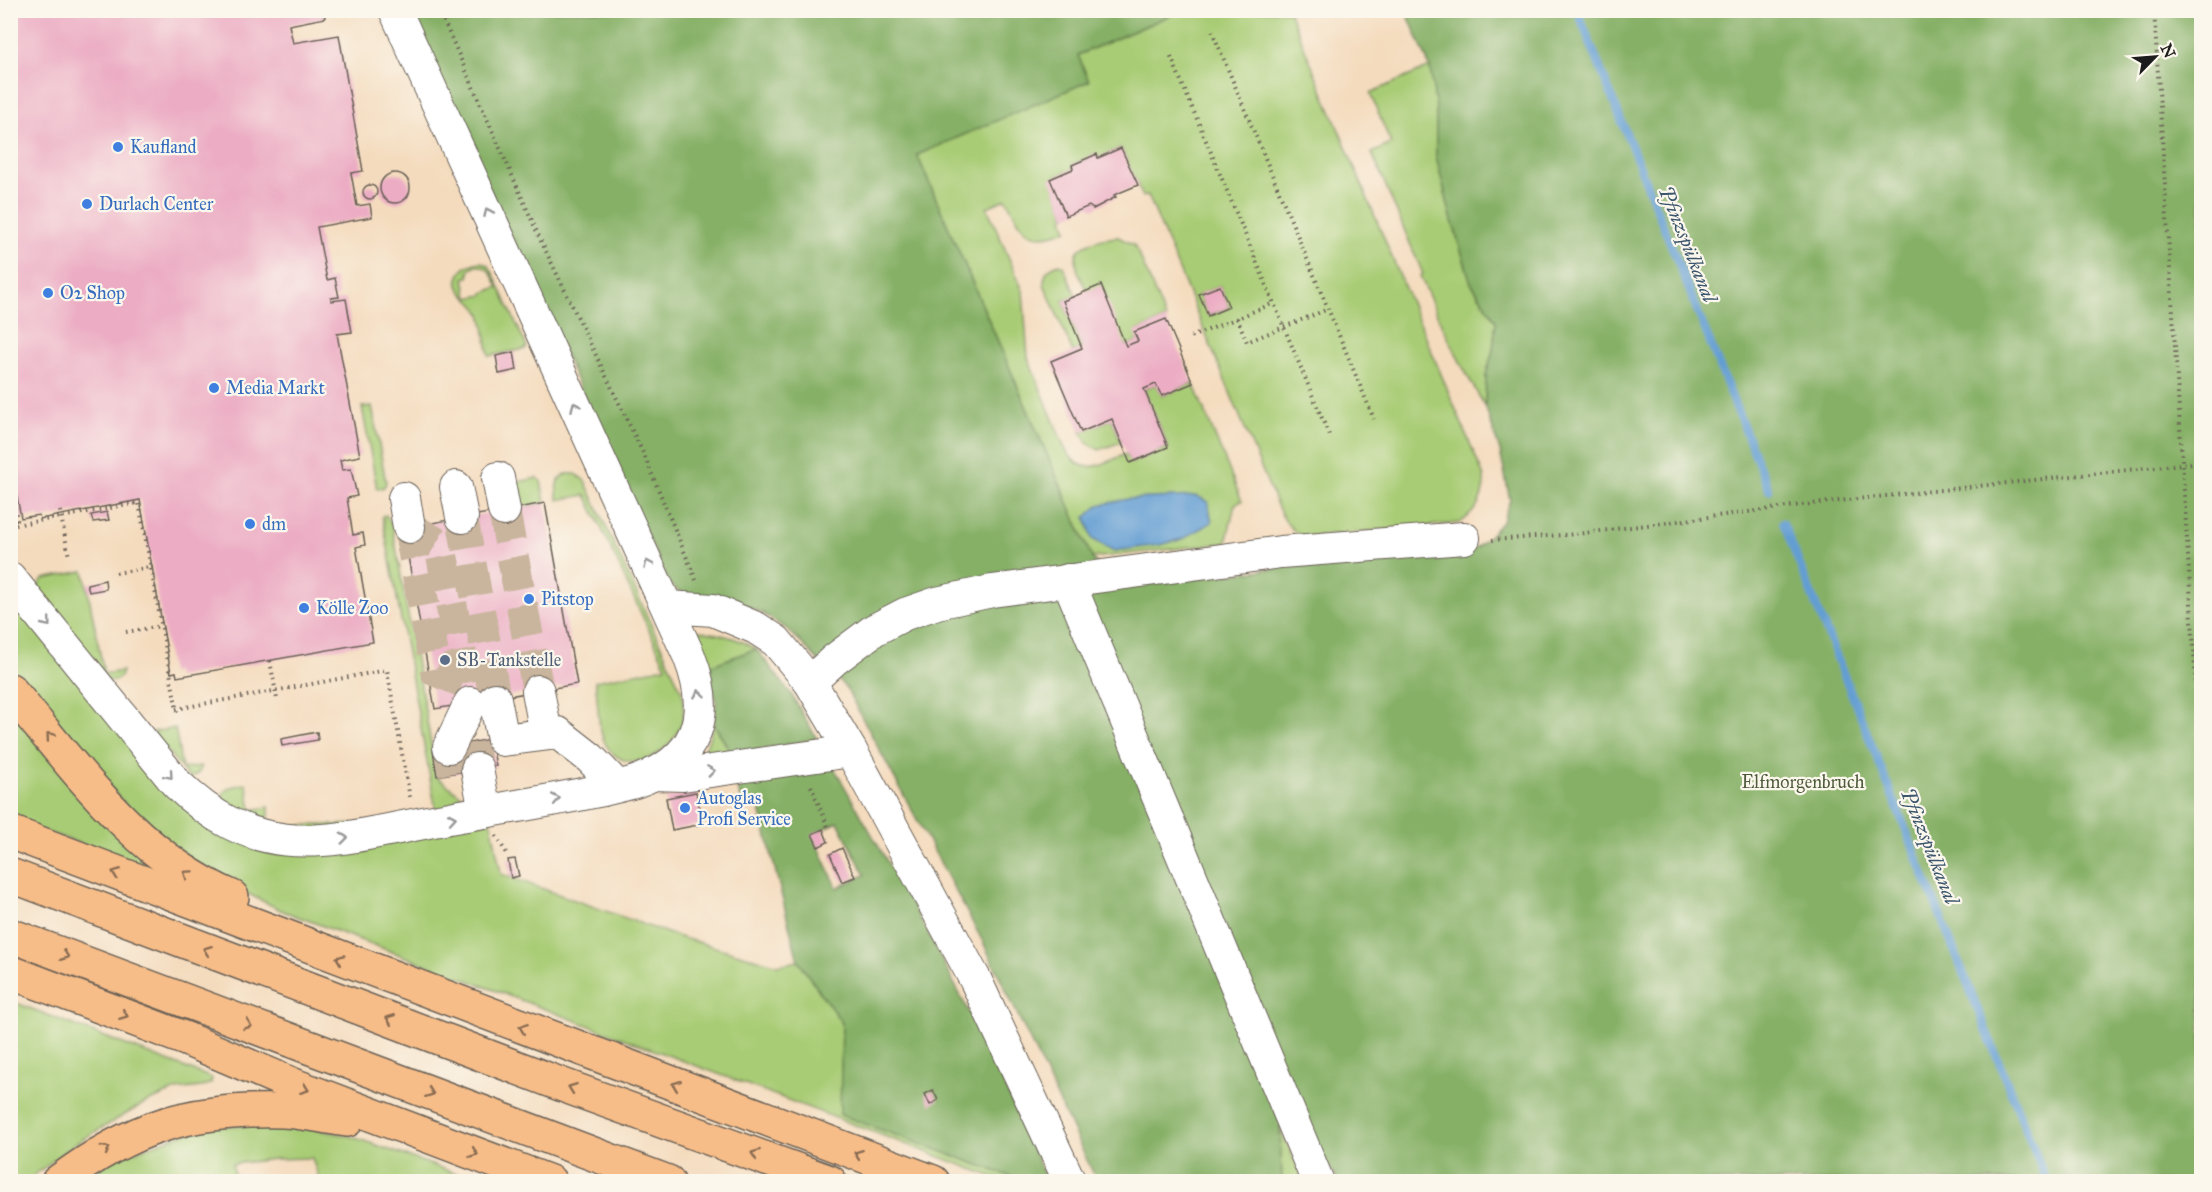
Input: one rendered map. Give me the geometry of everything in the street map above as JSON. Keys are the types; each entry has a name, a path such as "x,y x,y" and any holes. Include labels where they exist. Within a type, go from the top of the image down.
{"highway":[{"path":"10,690 96,792 135,834 204,885 275,916 308,946"},
{"path":"10,832 933,1182"},
{"path":"10,875 568,1087 830,1182"},
{"path":"10,935 668,1182"},
{"path":"10,972 186,1039 296,1086 550,1182"},
{"path":"58,1182 120,1141 185,1117 236,1111 285,1111 399,1126"}],"lane":[{"path":"10,578 165,770 190,797 224,821 245,831 292,841 352,837 426,822 487,816 634,782 653,774 679,758 686,750 693,739 700,713 696,674 668,607 598,459 395,10"},
{"path":"498,478 504,510"},
{"path":"456,487 462,517"},
{"path":"810,682 834,660 874,630 937,603 992,591 1281,552 1464,538"},
{"path":"1068,580 1318,1182"},
{"path":"668,607 713,610 756,628 776,641 810,682 851,751 976,981 1070,1182"},
{"path":"538,691 546,734"},
{"path":"487,816 463,758 482,701 503,740 558,733 590,758 617,786"},
{"path":"653,774 683,775 851,751"}],"path":[{"path":"439,10 541,241 644,455 697,585 713,610"},
{"path":"2154,10 2202,780"},
{"path":"1212,31 1374,419"},
{"path":"1171,57 1329,435"},
{"path":"1191,337 1274,303"},
{"path":"1237,318 1247,342 1328,309"},
{"path":"1464,538 1500,541 1577,534 1802,505 2202,462"},
{"path":"12,484 18,525"},
{"path":"10,526 139,503 178,716"},
{"path":"60,511 69,557"},
{"path":"116,573 156,566"},
{"path":"159,615 165,614"},
{"path":"126,632 161,626"},
{"path":"163,637 169,636"},
{"path":"270,661 277,699"},
{"path":"176,709 387,670 410,799 426,822"},
{"path":"801,759 828,827"},
{"path":"487,816 507,854"}],"green space":[{"name":"Elfmorgenbruch","path":"408,11 1180,11 1078,55 1089,81 917,155 1092,558 1117,588 1295,566 1457,552 1477,547 1502,522 1510,500 1500,451 1485,406 1486,375 1493,350 1496,321 1471,283 1451,217 1436,156 1436,109 1430,67 1406,11 2201,11 2201,1181 1338,1181 1310,1136 1280,1128 1282,1181 1097,1181 983,942 846,688 787,629 762,613 740,603 685,595 670,585"},
{"path":"1180,11 1289,11 1484,477 1481,497 1475,509 1466,519 1460,523 1303,537 1291,528 1276,503 1148,195 1143,197 1121,148 1098,158 1096,154 1072,165 1073,169 1051,179 1066,216 1063,218 1067,230 1043,236 1028,233 1017,220 1006,199 987,207 1023,291 1028,358 1065,449 1079,464 1086,466 1100,465 1126,454 1131,463 1168,447 1144,389 1156,384 1162,396 1193,383 1242,501 1235,504 1226,543 1092,558 917,155 1088,81 1078,55","holes":["1220,286 1229,307 1209,316 1199,295"]},
{"path":"1430,67 1436,109 1436,156 1451,217 1471,283 1496,321 1493,350 1486,375 1485,406 1458,358 1427,293 1420,276 1423,274 1372,153 1391,144 1370,93"},
{"path":"1118,237 1134,245 1166,319 1135,332 1138,341 1126,346 1092,299 1078,271 1076,259 1079,250 1087,244"},
{"path":"481,262 488,265 493,273 527,347 525,349 489,356 481,314 460,290 458,284 458,278 463,270","holes":["474,266 487,269 498,287 483,295 468,298 464,278 469,277 469,271"]},
{"path":"1060,264 1076,296 1063,301 1082,348 1073,352 1044,284 1048,271"},
{"path":"372,406 386,483 384,487 377,489 362,407"},
{"path":"1112,419 1121,442 1099,450 1087,443 1081,432"},
{"path":"566,474 576,474 585,481 683,694 682,722 677,732 661,751 639,761 628,761 617,757 604,741 595,681 666,667 586,495 558,500 556,489 558,482"},
{"path":"537,478 541,481 545,503 510,509 512,483"},
{"path":"386,515 392,525 437,777 472,804 436,811 382,516"},
{"path":"84,571 104,674 122,671 120,677 114,681 104,677 39,593 39,586 43,579"},
{"path":"10,596 210,827 491,822 501,874 676,936 778,965 798,961 842,1023 841,1115 1023,1181 1004,1181 283,911 218,879 150,832 11,676"},
{"path":"691,630 734,638 757,650 707,667"},
{"path":"757,650 791,694 817,739 732,755 714,724 716,699 707,667"},
{"path":"10,711 155,869 11,820"},
{"path":"714,724 732,755 704,759 703,755"},
{"path":"175,728 182,769 201,766 198,774 189,778 152,732"},
{"path":"833,766 928,933 984,1041 1047,1181 1023,1181 840,1115 842,1023 798,961 759,805 742,807 737,782","holes":["838,822 865,875 837,888 813,834"]},
{"path":"247,784 251,810 269,807 269,816 264,821 223,804 223,794 228,788"},
{"path":"11,1001 212,1078 211,1083 201,1087 176,1090 145,1103 74,1144 27,1181 11,1181"},
{"path":"294,1125 350,1136 477,1181 320,1181 312,1158 274,1159 232,1164 236,1181 78,1182 116,1158 206,1126"},
{"path":"1279,1127 1304,1181 1282,1181"}],"water":[{"path":"1197,496 1208,502 1212,522 1183,539 1160,545 1114,551 1092,539 1086,517 1099,505 1128,499"}],"building":[{"path":"10,10 324,10 325,18 289,25 293,43 339,35 363,171 351,173 357,206 370,204 372,217 317,227 327,280 335,278 339,297 331,298 331,301 346,299 352,332 337,334 360,456 340,460 342,470 351,469 357,496 347,498 353,535 363,533 365,545 356,547 373,642 177,677 176,672 171,673 140,500 40,519 39,515 21,518 10,459"},
{"path":"1121,148 1138,185 1114,195 1116,197 1093,209 1089,206 1066,216 1050,179 1073,169 1072,165 1097,154 1098,158"},
{"path":"395,173 406,177 410,188 406,199 395,203 384,199 380,188 384,177"},
{"path":"370,185 375,187 377,192 375,197 370,199 365,197 363,192 365,187"},
{"path":"1101,285 1126,346 1138,341 1134,332 1166,319 1193,383 1162,396 1156,384 1144,389 1168,447 1130,463 1112,419 1081,432 1051,361 1082,348 1063,301"},
{"path":"1220,286 1229,307 1208,316 1199,294"},
{"path":"514,352 517,370 499,374 496,356"},
{"path":"545,503 577,684 435,709 403,528"},
{"path":"107,512 109,520 93,522 91,515"},
{"path":"105,580 106,589 89,592 87,584"},
{"path":"317,732 318,740 282,746 281,739"},
{"path":"491,739 496,766 437,776 433,750"},
{"path":"696,792 703,824 672,830 666,798"},
{"path":"823,829 828,842 818,847 812,834"},
{"path":"842,848 855,877 842,882 830,854"},
{"path":"515,859 519,876 511,878 508,860"},
{"path":"933,1090 938,1100 930,1105 925,1094"}],"waterway":[{"name":"Pfinzspülkanal","path":"1577,10 1769,490"},
{"name":"Pfinzspülkanal","path":"1783,523 2047,1182"}],"tunnel":[{"path":"504,510 538,691"},
{"path":"462,517 495,699"},
{"path":"409,527 440,545 470,703"},
{"path":"409,527 436,671 466,683"},
{"path":"472,743 477,769"},
{"path":"449,747 454,773"}],"place":[{"name":"Kaufland","path":"118,147"},
{"name":"Durlach Center","path":"87,204"},
{"name":"O2 Shop","path":"48,293"},
{"name":"Media Markt","path":"214,388"},
{"name":"dm","path":"250,524"},
{"name":"Pitstop","path":"529,599"},
{"name":"Kölle Zoo","path":"304,608"},
{"name":"SB-Tankstelle","path":"445,660"},
{"name":"Autoglas Profi Service","path":"685,808"}]}
